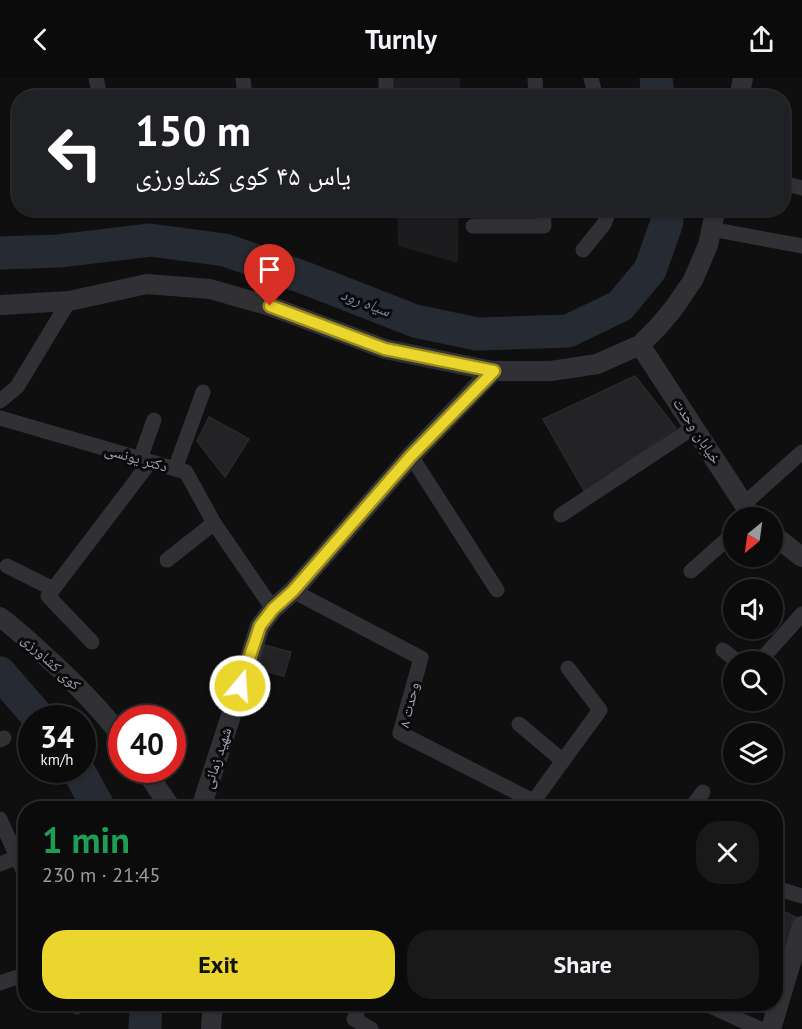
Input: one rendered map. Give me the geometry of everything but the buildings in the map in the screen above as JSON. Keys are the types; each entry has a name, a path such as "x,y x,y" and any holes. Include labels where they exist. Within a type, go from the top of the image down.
{"street":[{"path":"473,226 544,226 543,216"},
{"path":"583,250 604,224 607,216"},
{"path":"0,305 69,302 147,284 210,289 270,306 385,349 494,371 551,371 597,364 640,345 674,308 693,280 708,245 714,216"},
{"path":"711,229 802,246"},
{"path":"0,401 17,387 69,302"},
{"name":"خیابان وحدت","path":"640,345 745,507"},
{"name":"شهید زمانی","path":"203,801 260,626 411,456 494,371"},
{"path":"175,469 203,392"},
{"name":"دکتر یونسی","path":"0,418 186,472 214,523 273,609"},
{"path":"92,642 48,596 145,461 154,420"},
{"path":"561,515 694,427"},
{"path":"756,507 802,452"},
{"path":"411,456 496,590"},
{"path":"167,560 214,523"},
{"path":"783,542 802,557"},
{"path":"691,571 723,543"},
{"path":"7,566 53,589"},
{"name":"وحدت ۸","path":"293,591 421,658 400,734 532,801"},
{"path":"769,651 802,614"},
{"name":"کوی کشاورزی","path":"0,617 68,676 108,719"},
{"path":"542,801 563,761 600,710 568,668"},
{"path":"519,724 563,761"},
{"path":"154,783 166,801"},
{"path":"696,801 703,792"},
{"path":"0,819 17,857 0,864"},
{"path":"783,890 802,896"},
{"path":"783,991 800,938"},
{"path":"0,983 18,977"},
{"path":"211,1029 212,1011"},
{"path":"358,1011 354,1019 371,1029"},
{"path":"721,1011 760,1029"},
{"path":"771,1029 777,1011"}],"shaded area":[{"path":"393,78 460,78 460,90 394,90"},
{"path":"397,216 459,216 458,263 398,246"}],"waterway":[{"name":"سیاه رود","path":"656,78 657,90"},
{"name":"سیاه رود","path":"0,253 59,251 150,240 225,250 415,321 477,334 568,331 620,306 650,270 667,222 667,216"},
{"name":"سیاه رود","path":"0,673 28,705"},
{"name":"سیاه رود","path":"85,783 95,801"},
{"name":"سیاه رود","path":"145,1029 146,1011"}],"route":[{"path":"240,686 260,626 273,609 293,591 411,456 494,371 385,349 270,306"}]}
